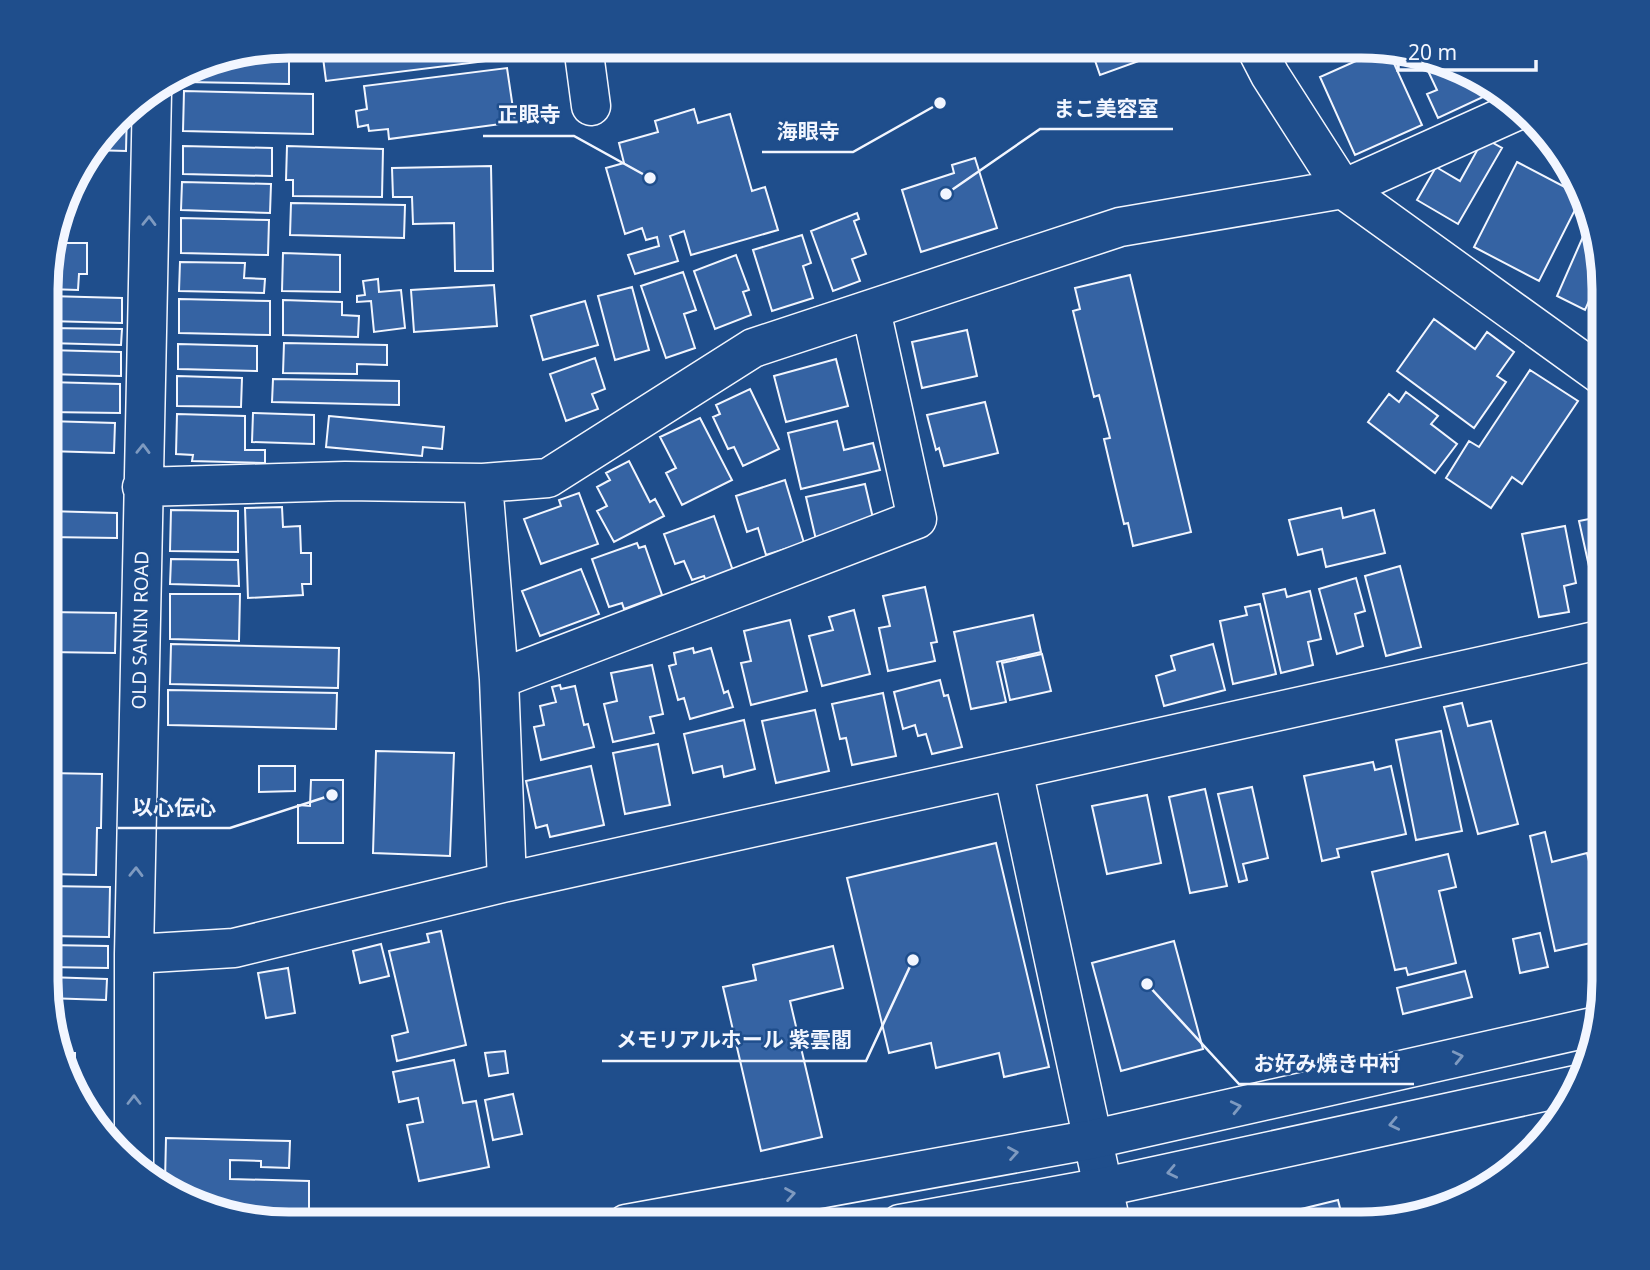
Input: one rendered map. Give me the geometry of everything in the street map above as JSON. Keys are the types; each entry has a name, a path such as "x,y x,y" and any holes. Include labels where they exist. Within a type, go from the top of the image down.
{"street":[{"path":"584,58 590,106"},
{"path":"1261,58 1343,189 1592,368"},
{"name":"OLD SANIN ROAD","path":"134,1153 134,954 152,103"},
{"path":"142,487 345,481 483,483 548,478 753,348 1120,227 1343,189 1512,113"},
{"path":"499,680 917,519 871,310"},
{"path":"483,483 499,680 508,883"},
{"path":"134,954 234,948 508,883 1592,642"},
{"path":"1013,770 1109,1212"},
{"path":"692,1212 1094,1139 1587,1028"},
{"path":"966,1212 1104,1187 1566,1087"}],"building":[{"path":"289,58 289,84 186,82 214,70 244,62"},
{"path":"323,58 509,58 326,81"},
{"path":"1094,58 1147,58 1100,75"},
{"path":"1363,58 1393,60 1422,125 1355,155 1320,77"},
{"path":"1426,67 1450,75 1477,89 1483,97 1438,118 1427,94 1437,90"},
{"path":"507,68 515,122 389,139 388,129 369,131 368,125 358,127 356,111 367,109 364,86"},
{"path":"184,91 313,94 313,134 183,131"},
{"path":"694,109 698,123 730,114 752,191 765,187 778,230 691,255 684,231 670,236 678,261 635,274 628,255 659,246 657,237 646,240 642,228 625,234 606,168 624,163 619,143 658,132 655,121"},
{"path":"127,124 126,151 104,150"},
{"path":"1484,138 1502,148 1458,224 1417,200 1436,167 1460,181"},
{"path":"183,146 272,148 272,176 183,174"},
{"path":"287,146 383,149 382,197 293,196 293,180 286,180"},
{"path":"975,158 997,228 921,252 902,190 954,173 952,165"},
{"path":"1517,162 1569,189 1575,200 1577,206 1539,281 1474,247"},
{"path":"491,166 493,271 455,271 454,223 413,224 412,197 393,197 392,168"},
{"path":"182,182 271,184 270,213 181,210"},
{"path":"291,203 405,205 404,238 290,235"},
{"path":"857,213 859,219 854,221 866,254 852,259 860,281 833,291 811,231"},
{"path":"181,218 269,220 268,255 181,253"},
{"path":"1585,233 1590,259 1592,294 1585,310 1557,296"},
{"path":"802,235 811,263 803,266 813,298 772,311 753,250"},
{"path":"62,243 87,243 87,274 79,274 78,290 58,289"},
{"path":"283,253 340,255 340,292 282,291"},
{"path":"736,255 749,290 743,292 751,315 715,329 694,271"},
{"path":"180,262 245,263 244,278 265,279 264,293 179,291"},
{"path":"683,272 696,310 684,314 695,348 666,358 641,286"},
{"path":"1130,275 1191,532 1133,546 1128,523 1124,524 1104,439 1110,438 1099,395 1094,397 1073,311 1080,309 1075,288"},
{"path":"378,279 379,292 401,290 405,328 374,332 371,301 357,302 357,296 365,295 363,281"},
{"path":"494,285 497,326 414,332 411,290"},
{"path":"632,287 649,350 615,360 598,296"},
{"path":"58,296 122,298 122,323 58,321"},
{"path":"179,299 270,301 270,335 179,333"},
{"path":"283,300 342,302 342,315 359,316 358,337 283,335"},
{"path":"585,301 598,345 543,360 531,316"},
{"path":"1434,319 1475,349 1487,332 1514,352 1497,376 1506,382 1474,428 1397,371"},
{"path":"58,328 122,329 121,345 58,343"},
{"path":"967,330 977,376 922,388 912,342"},
{"path":"284,343 387,345 387,365 357,364 357,374 283,373"},
{"path":"178,344 257,346 257,371 178,369"},
{"path":"58,350 121,352 121,376 58,374"},
{"path":"595,358 605,389 592,394 598,409 566,421 550,374"},
{"path":"836,359 848,406 786,422 774,376"},
{"path":"1530,370 1578,401 1522,484 1512,477 1491,508 1446,478 1469,441 1479,447"},
{"path":"177,376 242,378 241,407 177,406"},
{"path":"273,379 399,381 399,405 272,402"},
{"path":"58,382 120,384 120,413 58,412"},
{"path":"750,389 779,449 743,466 734,447 728,449 713,417 720,414 716,405"},
{"path":"1406,392 1438,416 1431,424 1457,444 1435,473 1368,422 1389,394 1399,402"},
{"path":"985,402 998,453 944,466 939,448 936,450 927,415"},
{"path":"253,413 314,415 314,444 252,442"},
{"path":"177,414 245,416 245,450 265,450 265,463 192,461 193,455 176,454"},
{"path":"329,416 444,427 442,449 423,447 422,456 326,447"},
{"path":"700,418 732,480 682,505 666,473 676,468 660,437"},
{"path":"58,421 115,423 114,453 58,451"},
{"path":"837,421 844,450 873,443 880,470 801,489 788,433"},
{"path":"629,461 650,502 655,499 664,516 614,542 597,511 607,506 597,487 610,480 606,473"},
{"path":"785,480 804,543 766,555 758,528 747,532 736,496"},
{"path":"865,484 876,531 817,544 806,497"},
{"path":"579,493 598,544 541,564 524,519 561,506 559,500"},
{"path":"282,507 283,527 300,526 301,553 311,553 311,584 302,584 303,595 248,598 245,508"},
{"path":"1341,508 1343,518 1374,510 1385,553 1326,567 1322,549 1298,555 1289,520"},
{"path":"171,510 238,511 238,552 170,551"},
{"path":"58,511 117,513 117,538 58,537"},
{"path":"714,516 733,571 706,581 704,576 692,580 684,561 675,564 664,534"},
{"path":"1592,518 1592,580 1579,521"},
{"path":"1565,526 1576,583 1564,586 1569,612 1539,617 1522,534"},
{"path":"637,543 639,548 645,546 662,595 624,609 622,603 609,607 592,559"},
{"path":"171,559 238,560 239,586 170,584"},
{"path":"1400,566 1421,647 1386,656 1365,576"},
{"path":"581,569 599,614 540,636 522,591"},
{"path":"1356,578 1365,611 1355,614 1363,646 1337,654 1319,589"},
{"path":"925,587 937,642 931,643 935,661 888,671 879,628 890,626 883,596"},
{"path":"1285,589 1287,597 1310,591 1321,639 1308,642 1313,665 1281,673 1263,594"},
{"path":"170,594 240,594 239,641 170,639"},
{"path":"1260,604 1276,674 1233,684 1220,621 1247,615 1245,607"},
{"path":"854,610 870,674 822,686 809,636 833,630 829,617"},
{"path":"58,612 116,613 115,653 58,652"},
{"path":"1033,615 1041,652 997,662 1006,702 971,709 954,632"},
{"path":"790,620 807,691 751,705 741,663 751,661 744,631"},
{"path":"171,644 339,648 338,688 170,684"},
{"path":"1213,644 1225,690 1164,706 1156,676 1175,670 1171,656"},
{"path":"693,648 694,653 711,648 724,693 728,691 733,707 690,719 684,698 678,700 669,666 676,664 674,653"},
{"path":"1042,654 1051,691 1010,700 1002,663"},
{"path":"652,665 663,714 650,717 654,733 613,742 604,704 617,701 611,673"},
{"path":"940,680 944,696 948,695 962,747 932,754 926,734 918,736 915,725 903,729 894,692"},
{"path":"560,685 561,689 575,686 584,725 588,724 594,747 541,760 534,727 544,725 540,706 556,702 552,687"},
{"path":"168,690 337,693 336,729 168,725"},
{"path":"883,693 896,756 852,765 846,738 840,739 832,704"},
{"path":"1462,703 1468,726 1491,721 1518,824 1478,834 1444,707"},
{"path":"815,710 829,771 776,783 762,721"},
{"path":"744,720 755,769 724,777 722,766 693,773 684,734"},
{"path":"1441,731 1462,831 1416,840 1396,740"},
{"path":"658,744 670,805 625,814 613,753"},
{"path":"376,751 454,753 450,856 373,853"},
{"path":"1373,762 1375,770 1391,766 1406,834 1337,849 1339,857 1322,861 1304,776"},
{"path":"259,766 295,766 295,791 259,792"},
{"path":"591,766 604,825 550,837 547,825 536,828 526,781"},
{"path":"58,773 102,774 101,828 97,828 96,875 58,874"},
{"path":"311,780 343,780 343,843 298,843 298,805 310,806"},
{"path":"1252,787 1268,858 1243,864 1247,880 1239,882 1218,794"},
{"path":"1205,789 1227,886 1190,893 1169,797"},
{"path":"1147,795 1161,863 1107,874 1092,806"},
{"path":"1545,832 1552,862 1587,853 1592,873 1592,943 1555,951 1530,836"},
{"path":"996,843 1049,1067 1004,1077 999,1053 936,1068 931,1043 889,1053 847,878"},
{"path":"1448,854 1456,887 1439,891 1456,963 1408,975 1406,968 1395,970 1372,872"},
{"path":"58,886 110,887 109,937 58,936"},
{"path":"441,931 466,1045 397,1061 392,1036 408,1032 389,951 429,942 427,934"},
{"path":"1540,933 1548,967 1520,973 1513,939"},
{"path":"1174,941 1203,1049 1121,1071 1092,963"},
{"path":"381,944 389,976 360,983 353,951"},
{"path":"58,945 108,946 108,968 58,967"},
{"path":"833,946 843,988 790,1001 822,1137 761,1151 723,987 756,980 753,965"},
{"path":"288,968 295,1013 266,1018 258,973"},
{"path":"1465,971 1472,997 1403,1014 1397,988"},
{"path":"58,977 107,979 106,1000 58,998"},
{"path":"505,1051 508,1073 489,1076 485,1053"},
{"path":"69,1053 75,1053 75,1067"},
{"path":"454,1060 463,1103 476,1101 489,1167 419,1181 407,1125 423,1122 418,1098 399,1102 393,1072"},
{"path":"513,1094 522,1134 493,1140 485,1100"},
{"path":"166,1138 290,1141 289,1168 261,1167 261,1161 230,1160 230,1179 309,1181 309,1212 274,1212 244,1208 200,1195 165,1176"},
{"path":"1338,1200 1341,1212 1289,1212"}],"place":[{"name":"海眼寺","path":"940,103"},
{"name":"正眼寺","path":"650,178"},
{"name":"まこ美容室","path":"946,194"},
{"name":"以心伝心","path":"332,795"},
{"name":"メモリアルホール 紫雲閣","path":"913,960"},
{"name":"お好み焼き中村","path":"1147,984"}]}
